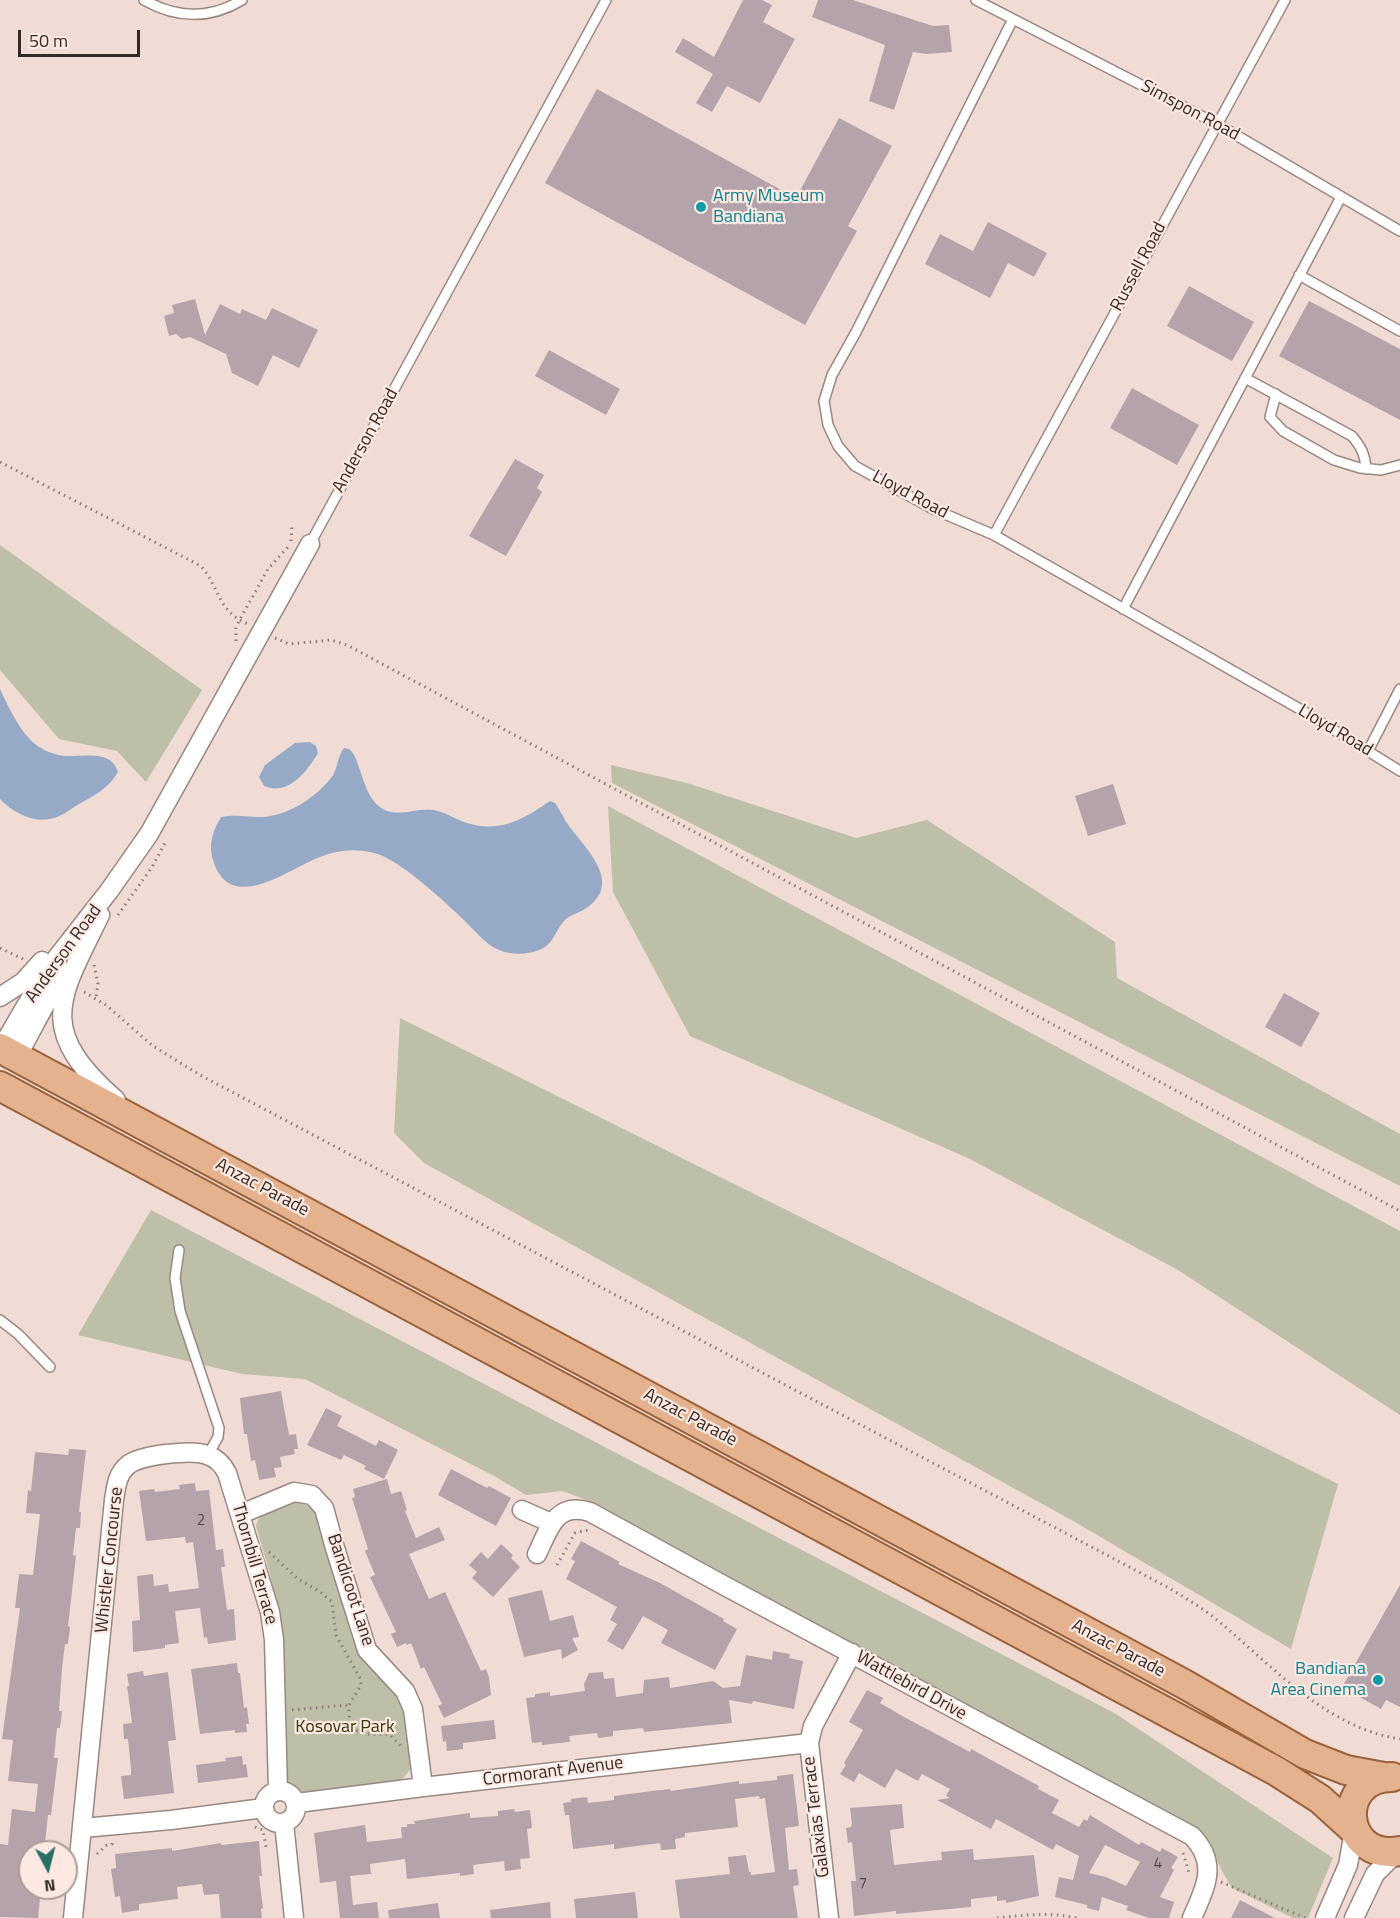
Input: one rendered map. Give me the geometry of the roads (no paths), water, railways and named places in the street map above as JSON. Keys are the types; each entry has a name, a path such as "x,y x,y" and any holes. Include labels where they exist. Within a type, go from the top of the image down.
{"main road":[{"name":"Anzac Parade","path":"4,1056 142,1123 1232,1711 1305,1754 1346,1770 1393,1774"},
{"name":"Anzac Parade","path":"0,1086 1276,1771 1320,1799 1354,1830 1363,1842 1374,1849 1385,1852 1398,1851"},
{"path":"1354,1830 1352,1809 1357,1795 1367,1784 1393,1774"}],"street":[{"name":"Anderson Road","path":"4,1056 58,980 114,885 149,834 310,544"},
{"name":"Anderson Road","path":"0,997 17,987 114,885"},
{"name":"Anderson Road","path":"114,885 67,985 63,1000 63,1025 72,1053 87,1074 142,1123"},
{"name":"Whistler Concourse","path":"73,1918 117,1481 126,1467 139,1460 188,1453 208,1455"},
{"name":"Thornbill Terrace","path":"208,1455 225,1469 270,1612 274,1640 278,1790"},
{"name":"Bandicoot Lane","path":"241,1514 294,1492 312,1495 321,1503 326,1512 367,1650 405,1691 413,1709 423,1787"},
{"name":"Wattlebird Drive","path":"551,1522 557,1516 570,1510 581,1509 590,1512 1192,1836 1205,1854 1192,1918"},
{"path":"522,1510 551,1522 537,1554"},
{"name":"Galaxias Terrace","path":"829,1918 809,1743 813,1726 852,1653"},
{"name":"Cormorant Avenue","path":"297,1803 809,1743"},
{"path":"278,1790 291,1794 297,1803 296,1814 284,1823 268,1818 264,1808 267,1798 278,1790"},
{"path":"83,1828 264,1808"},
{"path":"284,1823 294,1918"},
{"path":"1325,1918 1348,1865 1354,1830"},
{"path":"1354,1918 1375,1874 1398,1851"}],"lane":[{"path":"144,0 163,10 188,15 231,7 242,0"},
{"name":"Anderson Road","path":"310,544 606,0"},
{"name":"Simspon Road","path":"976,0 1217,124 1400,231"},
{"name":"Russell Road","path":"994,535 1285,0"},
{"name":"Lloyd Road","path":"1013,19 856,332 832,375 824,402 828,425 838,446 855,466 933,509 994,535 1295,706 1400,771"},
{"path":"1123,609 1341,196"},
{"path":"1299,275 1400,331"},
{"path":"1245,378 1352,436 1366,458 1366,469"},
{"path":"1275,394 1270,417 1283,431 1334,460 1366,469 1381,470 1400,465"},
{"path":"1368,751 1400,689"},
{"path":"179,1250 175,1278 180,1311 219,1428 218,1437 208,1455"},
{"path":"0,1320 18,1334 50,1367"}],"water":[{"path":"0,689 21,728 39,747 62,756 103,757 114,765 118,772 114,778 96,794 51,819 27,817 12,809 0,799"},
{"path":"310,742 316,746 318,753 296,781 281,788 264,786 259,777 265,765 295,743"},
{"path":"344,748 353,753 372,798 389,812 428,809 464,822 499,826 520,819 550,801 555,803 598,867 602,878 601,889 596,899 585,909 565,920 544,948 524,954 514,954 499,950 489,944 423,883 399,865 378,854 356,850 334,852 277,878 246,887 232,885 221,876 213,860 211,843 221,817 273,816 301,804 331,778"}],"place":[{"name":"Army Museum Bandiana","path":"701,207"},
{"name":"Bandiana Area Cinema","path":"1378,1680"}],"park label":[{"name":"Kosovar Park","path":"345,1728"}]}
